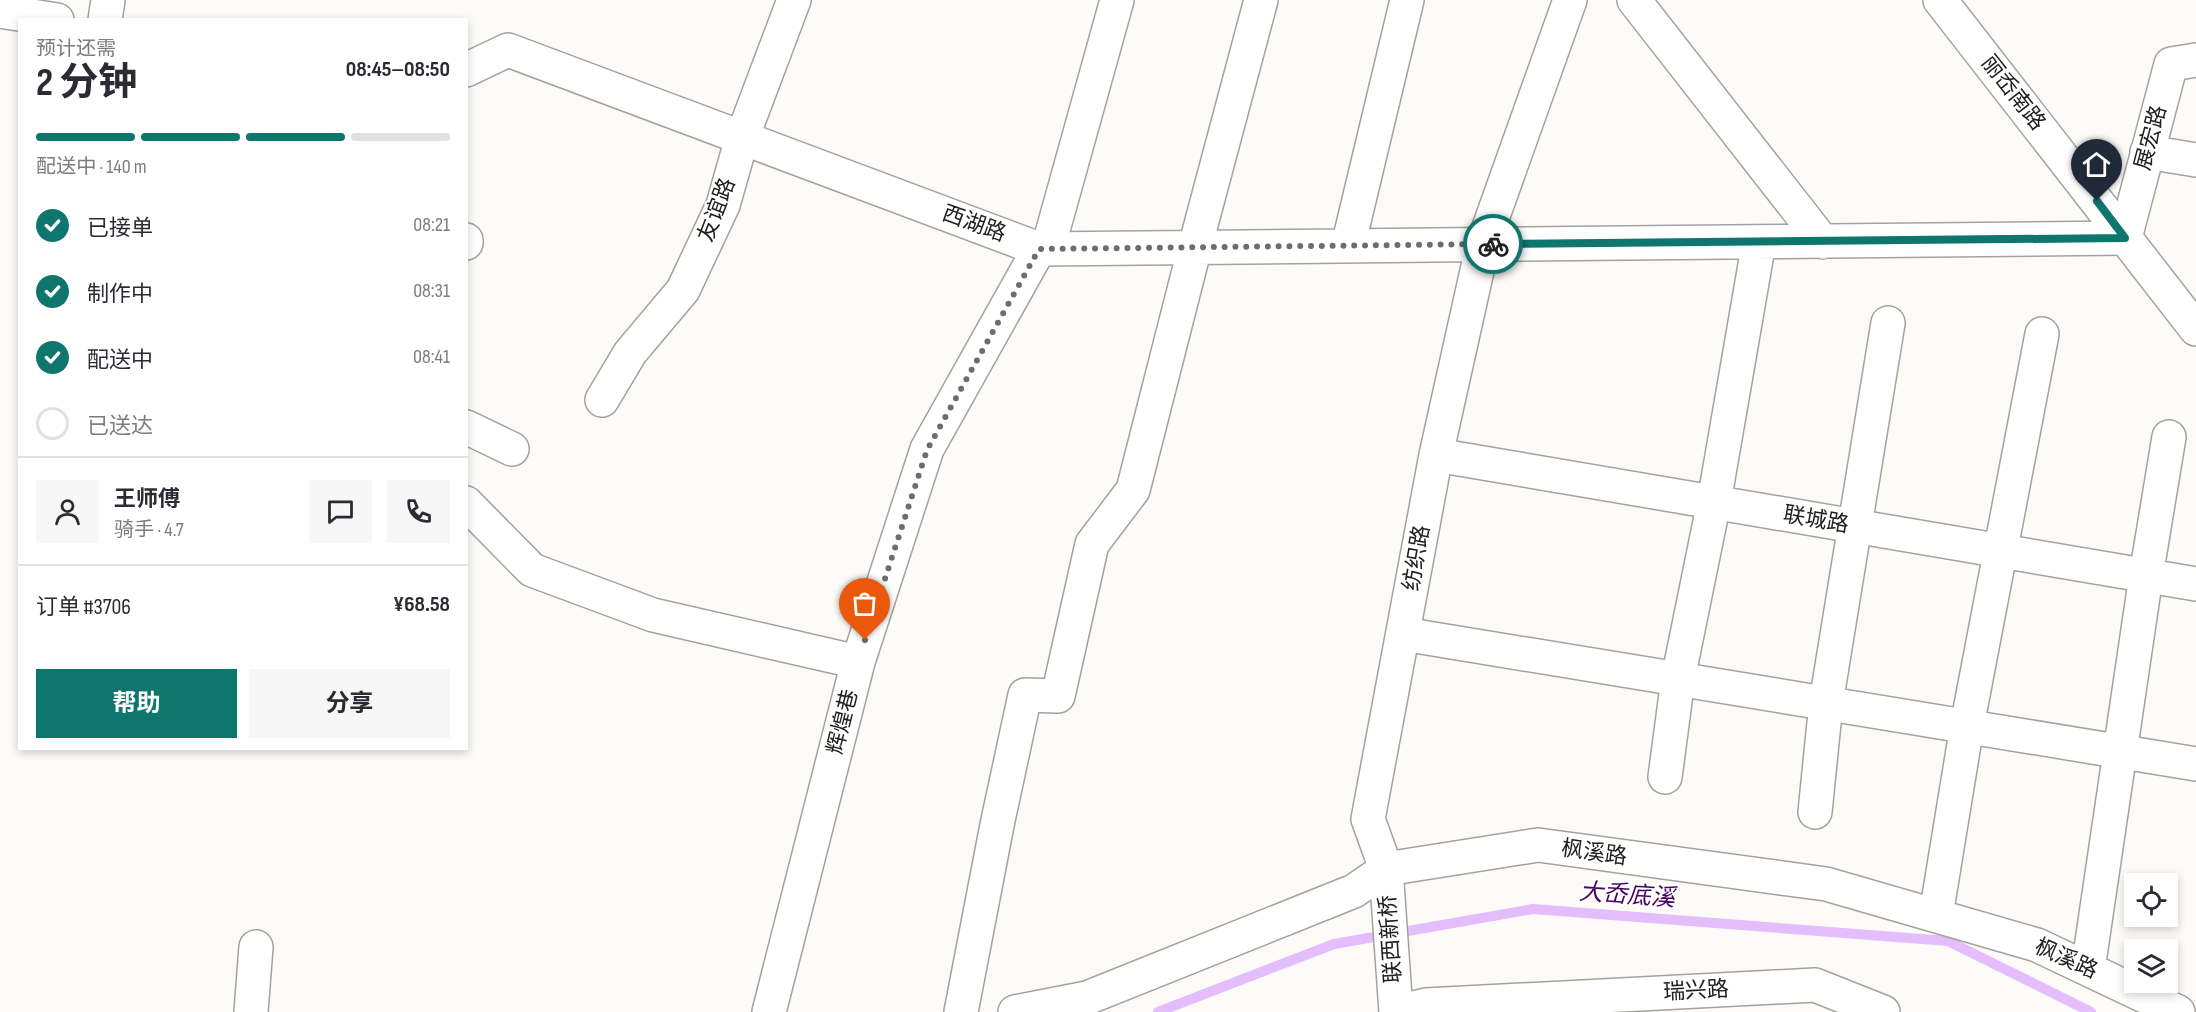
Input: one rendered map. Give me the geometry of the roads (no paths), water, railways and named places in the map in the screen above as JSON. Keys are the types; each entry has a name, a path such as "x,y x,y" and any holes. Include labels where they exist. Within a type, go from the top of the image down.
{"street":[{"path":"105,18 108,0"},
{"name":"友谊路","path":"602,400 630,353 683,290 723,205 742,138 794,0"},
{"name":"辉煌巷","path":"769,1012 858,662 927,450 1043,249 1117,0"},
{"path":"961,1012 1025,695 1058,696 1092,544 1133,490 1194,247 1261,0"},
{"path":"1348,246 1407,0"},
{"name":"纺织路","path":"1386,871 1368,819 1436,455 1483,244 1570,0"},
{"path":"1634,0 1823,242"},
{"name":"丽岙南路","path":"1940,0 2196,329"},
{"path":"0,11 44,18"},
{"name":"西湖路","path":"468,69 508,50 1043,249 2125,238"},
{"name":"展宏路","path":"2125,238 2170,64 2196,60"},
{"path":"2147,152 2196,160"},
{"path":"1665,777 1678,679 1714,502 1759,242"},
{"path":"1815,812 1826,703 1888,323"},
{"path":"1936,915 1967,726 2042,334"},
{"path":"468,428 512,449"},
{"path":"2088,969 2119,751 2169,436"},
{"name":"联城路","path":"1436,455 2196,584"},
{"path":"468,504 532,570 653,615 858,662"},
{"path":"1403,634 2196,764"},
{"name":"枫溪路","path":"1015,1012 1087,998 1353,891 1386,871 1538,845 1826,884 2037,945 2178,1012"},
{"name":"联西新桥","path":"1386,871 1396,1010"},
{"path":"251,1012 256,947"},
{"name":"瑞兴路","path":"1396,1010 1426,1005 1458,1008 1815,985 1883,1012"}],"waterway":[{"name":"大岙底溪","path":"1158,1012 1334,944 1533,909 1948,941 2091,1012"}]}
